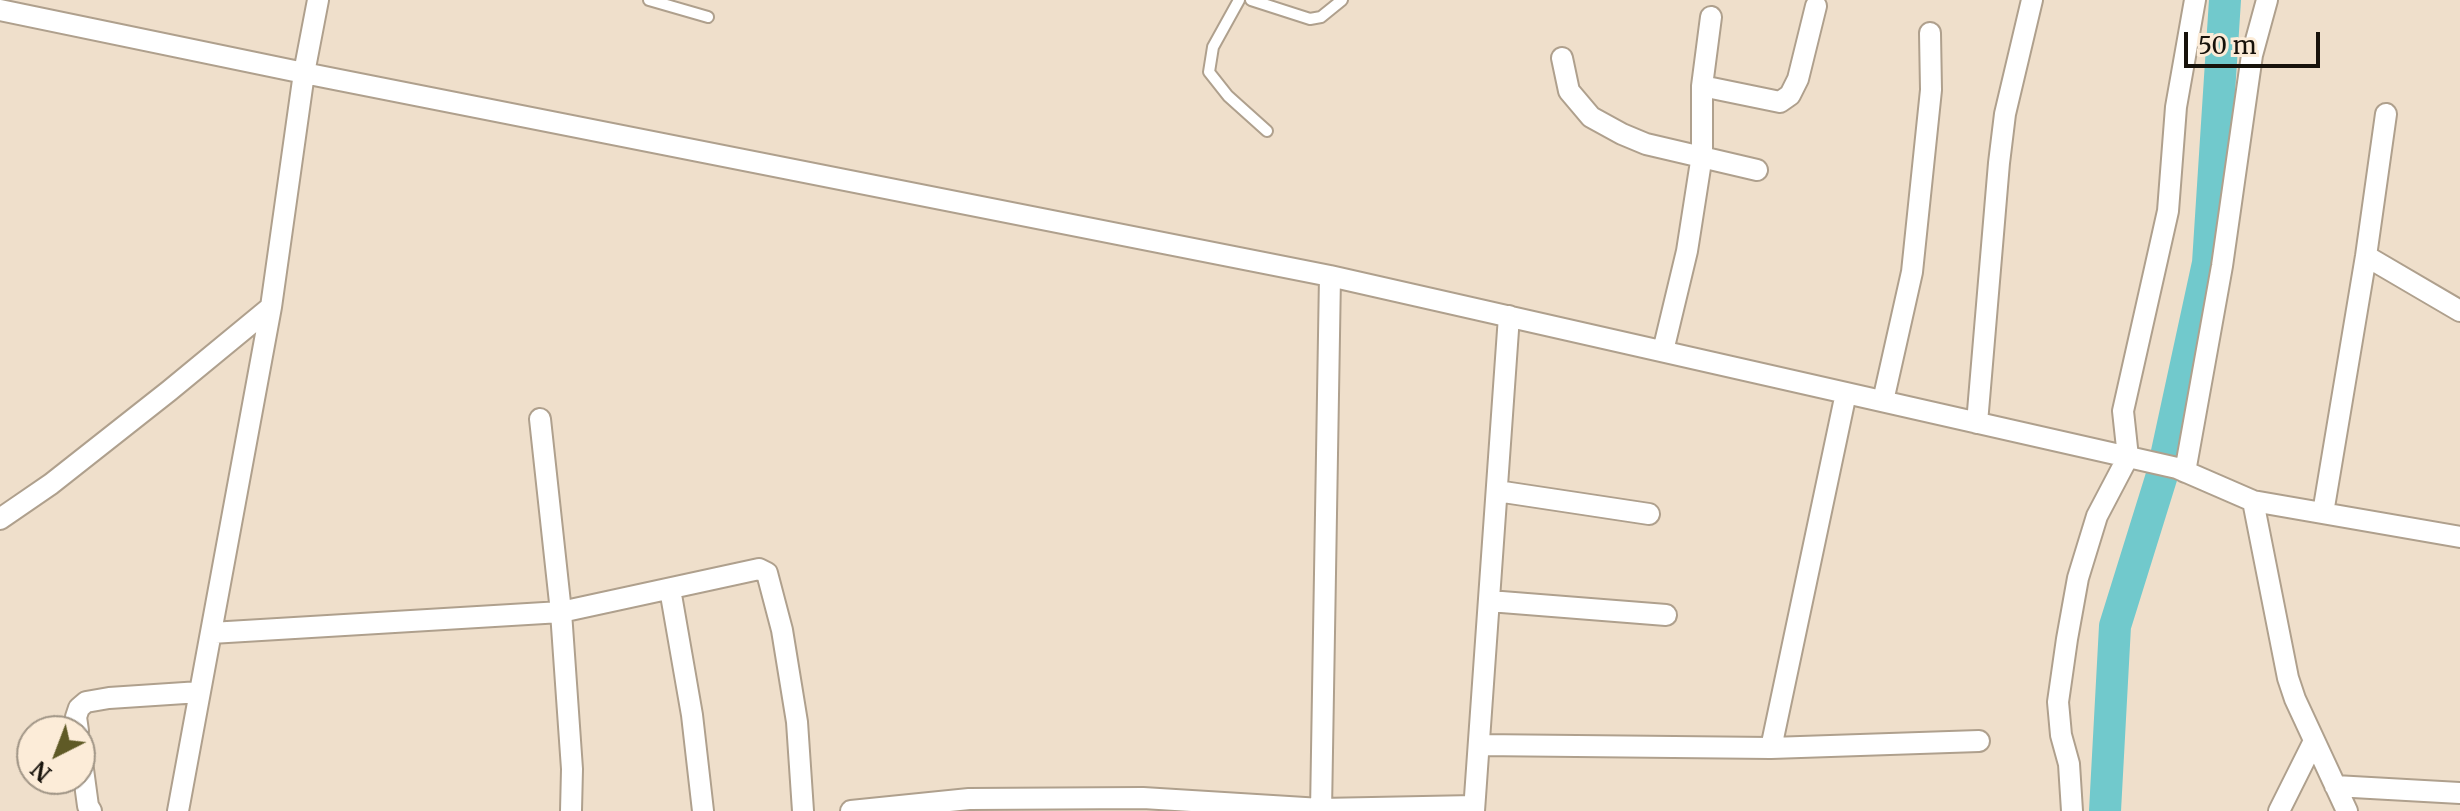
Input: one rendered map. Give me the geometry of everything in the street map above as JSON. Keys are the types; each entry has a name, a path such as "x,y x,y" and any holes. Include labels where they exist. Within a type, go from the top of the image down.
{"street":[{"path":"178,811 271,307 304,73 318,0"},
{"path":"1977,423 2003,126 2032,0"},
{"path":"2137,459 2123,411 2168,211 2176,107 2195,0"},
{"path":"2181,470 2222,266 2252,55 2267,0"},
{"path":"1702,86 1780,102 1790,95 1798,79 1816,6"},
{"path":"0,10 1330,276 2137,459 2181,470 2253,501 2460,537"},
{"path":"1663,351 1687,251 1702,155 1702,86 1711,17"},
{"path":"1883,401 1912,272 1931,90 1930,33"},
{"path":"1562,58 1569,91 1591,117 1646,144 1757,170"},
{"path":"2323,513 2386,114"},
{"path":"2366,256 2460,311"},
{"path":"1321,810 1330,276"},
{"path":"0,519 51,484 271,307"},
{"path":"851,811 969,799 1143,798 1321,810 1474,809 1509,316"},
{"path":"1771,748 1846,393"},
{"path":"540,419 561,612 572,769 571,811"},
{"path":"2072,811 2069,764 2061,735 2058,702 2078,578 2097,516 2137,459"},
{"path":"1497,491 1649,514"},
{"path":"2253,501 2288,678 2347,811"},
{"path":"211,633 561,612 759,569 767,573 782,630 797,722 803,811"},
{"path":"670,589 692,715 703,811"},
{"path":"1489,601 1666,615"},
{"path":"77,715 86,702 200,692"},
{"path":"1479,745 1771,748 1979,741"},
{"path":"2279,811 2314,741"},
{"path":"2335,786 2460,793"}],"lane":[{"path":"649,0 708,17"},
{"path":"1239,0 1213,47 1209,72 1228,96 1267,131"},
{"path":"1251,0 1310,19 1321,17 1342,0"}],"waterway":[{"path":"2105,811 2115,626 2162,475 2208,263 2225,0"}]}
